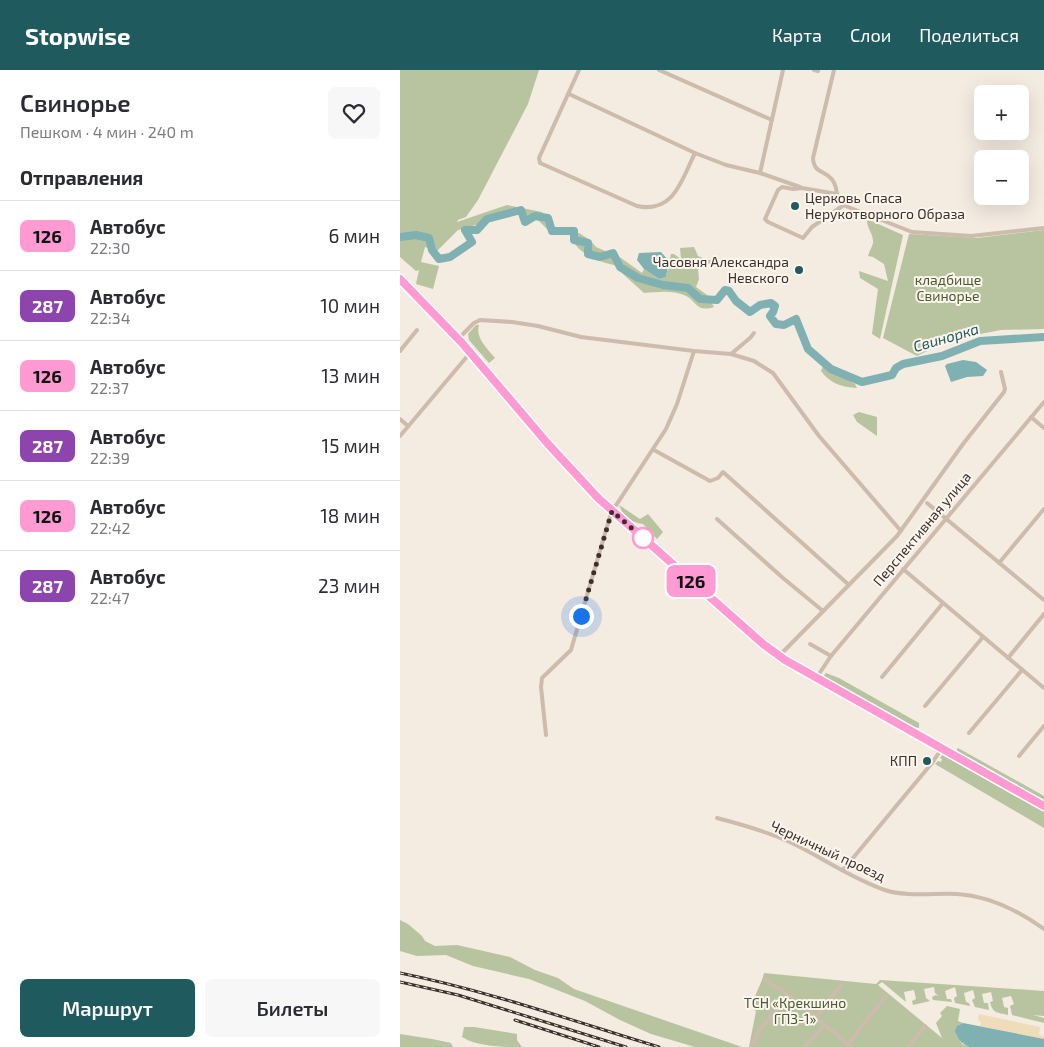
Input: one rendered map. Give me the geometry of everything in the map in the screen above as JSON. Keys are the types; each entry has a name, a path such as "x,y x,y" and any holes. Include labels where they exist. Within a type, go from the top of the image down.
{"main road":[{"path":"400,278 458,339 566,464 612,511 752,635 779,656 1044,806"}],"street":[{"path":"580,70 539,158 538,161 540,163 637,206 646,207 660,205 672,198 695,153"},
{"path":"659,70 772,120"},
{"path":"760,173 783,70"},
{"path":"834,70 813,163 818,171 832,178 836,184 837,194 844,205 912,232 968,236 1044,228"},
{"path":"569,94 695,153 726,165 760,173 802,188 837,194"},
{"path":"802,188 779,188 765,219 803,238 812,227 844,205"},
{"path":"458,339 480,320 512,322 538,326 581,337 731,354 754,361 773,374 819,436 901,531"},
{"path":"400,351 417,330"},
{"path":"731,354 754,333"},
{"path":"546,735 541,687 542,678 571,650 612,511 654,450 671,420 694,351"},
{"path":"400,436 470,353"},
{"path":"779,656 901,531 963,444 1004,392 1001,372"},
{"name":"Перспективная улица","path":"817,677 831,656 1044,402"},
{"path":"1031,417 1044,428"},
{"path":"400,419 408,426"},
{"path":"654,450 710,481 718,478 723,472 849,585"},
{"path":"927,503 1044,600"},
{"path":"999,563 1044,509"},
{"path":"717,519 823,612"},
{"path":"903,569 1044,688"},
{"path":"882,677 942,602"},
{"path":"1008,658 1044,614"},
{"path":"925,706 983,637"},
{"path":"810,644 831,656"},
{"path":"969,733 1022,670"},
{"path":"1019,756 1044,726"},
{"path":"843,870 932,763 942,748"},
{"name":"Черничный проезд","path":"717,818 741,824 793,844 870,885 888,891 964,895 991,902 1019,913 1044,929"},
{"path":"765,980 788,995 850,1046 886,996"},
{"path":"816,1017 842,985"},
{"path":"753,1044 759,1031 788,995"},
{"path":"806,1047 824,1025"},
{"path":"908,1047 925,1026"}],"green space":[{"path":"400,70 539,70 528,104 478,200 466,217 457,222 507,205 542,212 555,227 549,231 539,221 520,214 458,230 437,251 425,247 421,262 439,266 433,289 416,284 419,270 416,271 400,257"},
{"path":"869,220 903,235 880,339 872,334 878,289 860,278 859,271 888,281 884,264 868,256 873,243 867,224"},
{"name":"кладбище Свинорье","path":"1044,230 1044,329 1001,330 949,340 917,356 883,338 909,234 977,238"},
{"path":"579,233 590,240 596,247 621,258 642,273 644,269 659,279 666,277 671,254 681,259 680,248 694,247 698,256 707,260 719,260 698,268 699,279 696,287 707,295 714,307 700,307 688,297 675,292 644,293 623,274 622,266 599,261 579,248 570,236"},
{"path":"476,325 479,325 480,339 495,358 489,363 469,340 468,334"},
{"path":"823,366 855,384 857,388 841,386 833,382 821,371"},
{"path":"859,412 877,417 877,436 857,422 853,415"},
{"path":"619,505 640,519 648,514 663,532 657,539 643,524 628,518"},
{"path":"826,673 839,678 919,723 919,728 826,678 824,675"},
{"path":"958,748 1044,796 1044,801 957,751"},
{"path":"943,754 1044,811 1044,828 935,764 938,761 941,762 942,759 940,758"},
{"path":"400,920 408,924 425,941 435,946 457,945 510,957 535,970 558,978 574,989 742,1047 695,1047 651,1034 585,1001 529,979 473,966 446,955 417,956 400,951"},
{"name":"ТСН «Крекшино ГПЗ-1»","path":"764,973 876,984 880,980 1044,991 1044,1016 1033,1015 1044,1018 1044,1023 1012,1015 1010,1006 1014,1004 1011,996 1002,998 1004,1007 1008,1008 1008,1015 996,1012 993,1009 990,1002 993,1001 991,992 982,994 984,1003 988,1003 989,1010 975,1007 972,1000 975,998 973,990 964,993 966,1002 970,1006 955,1003 954,998 957,996 955,987 945,991 947,999 951,999 952,1002 933,1000 932,997 939,996 935,993 934,987 924,989 926,998 930,1001 913,1005 912,1001 916,999 914,990 904,992 906,1002 882,982 878,985 942,1038 936,1023 942,1016 940,1013 947,1006 960,1009 958,1021 963,1023 957,1026 962,1044 969,1047 749,1047 756,1011 754,1010 755,995"},
{"path":"464,1027 517,1034 517,1040 522,1047 491,1046 475,1043 462,1037"},
{"path":"400,1034 451,1043 453,1047 400,1047"}],"sand":[{"path":"979,1014 1040,1027 1039,1035 1044,1036 1044,1039 980,1026"}],"water":[{"path":"661,252 669,261 666,277 659,279 644,269 637,260 639,253"},
{"path":"963,360 976,362 987,370 983,376 967,377 951,382 945,366"},
{"path":"963,1023 1044,1039 1044,1047 969,1047 960,1040 955,1031 957,1026"}],"waterway":[{"name":"Свинорка","path":"400,237 416,235 429,238 432,250 439,259 450,257 472,242 465,230 477,230 487,219 521,210 525,222 535,216 548,218 552,231 574,231 574,240 588,243 588,254 600,257 613,253 620,267 638,278 663,285 688,288 700,299 717,300 725,290 729,291 736,301 750,312 760,305 771,303 775,306 770,316 776,324 784,325 796,319 808,349 831,369 862,382 892,375 896,368 903,364 942,356 980,341 1044,337"}],"railway":[{"path":"400,973 498,997 659,1047"},
{"path":"400,982 458,995 626,1047"},
{"path":"515,1020 599,1047"}],"bus line":[{"name":"126","path":"400,279 462,343 548,444 598,498 763,644 785,660 1044,806"}],"place":[{"name":"Церковь Спаса Нерукотворного Образа","path":"795,206"},
{"name":"Часовня Александра Невского","path":"799,270"},
{"name":"КПП","path":"927,761"}],"route":[{"path":"581,616 612,511 643,538"}]}
